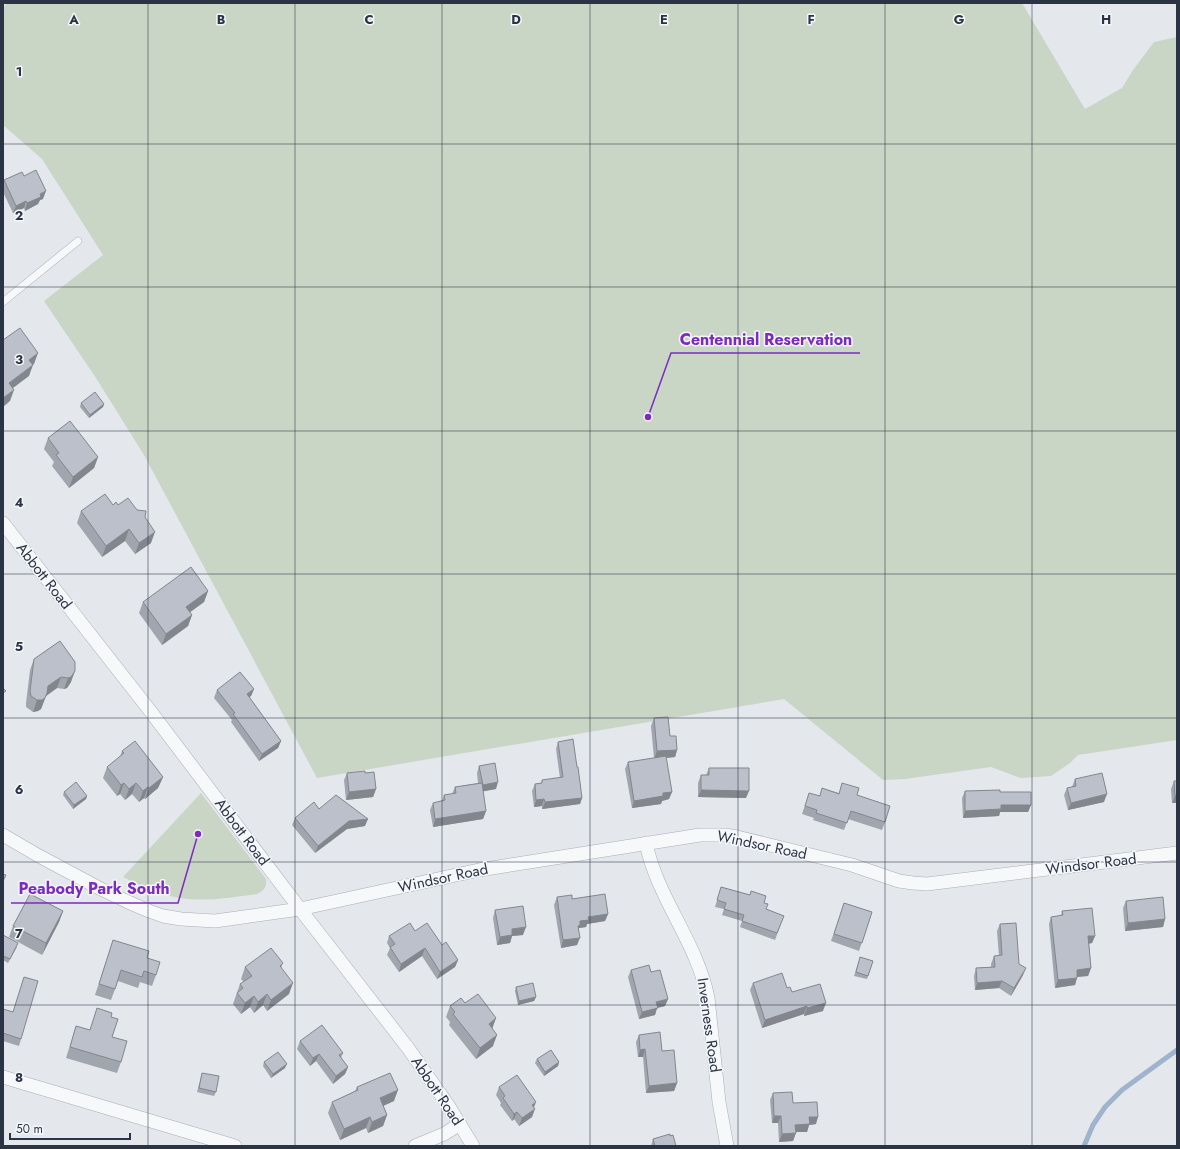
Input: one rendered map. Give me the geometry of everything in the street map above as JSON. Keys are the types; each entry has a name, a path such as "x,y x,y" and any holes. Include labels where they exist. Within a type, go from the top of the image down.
{"street":[{"name":"Abbott Road","path":"3,524 151,712 300,909 408,1048 460,1124 473,1146"},
{"name":"Windsor Road","path":"3,835 38,856 128,902 163,916 181,919 215,920 300,909 479,870 693,835 725,835 852,865 899,881 927,884 1177,852"},
{"name":"Inverness Road","path":"646,842 654,873 692,949 705,985 708,998 719,1102 727,1146"},
{"path":"3,1077 235,1146"},
{"path":"416,1146 444,1134 460,1124"}],"lane":[{"path":"3,302 78,241"}],"green space":[{"path":"7,3 1022,3 1085,109 1122,88 1133,70 1154,42 1177,37 1177,740 1078,755 1070,763 1051,776 1021,778 991,767 905,779 883,780 784,699 317,778 144,455 96,378 44,301 103,255 42,159 3,125 3,8"},
{"path":"201,793 266,879 263,890 259,893 222,898 179,898 147,888 123,877"}],"building":[{"path":"36,170 46,191 40,194 41,197 27,203 26,201 16,206 4,180 22,172 24,176"},
{"path":"20,328 38,353 29,360 33,365 9,383 14,390 3,398 3,340"},
{"path":"95,392 104,404 90,415 81,403"},
{"path":"70,421 98,457 73,477 56,455 59,453 48,438"},
{"path":"105,494 113,505 116,502 118,505 128,498 137,510 146,511 145,517 155,532 139,543 129,529 106,546 81,511"},
{"path":"191,567 208,591 186,607 192,615 166,634 143,602"},
{"path":"60,641 75,662 75,671 71,677 61,677 48,686 45,698 42,700 37,700 31,696 30,691 34,659"},
{"path":"240,672 254,689 247,694 281,741 262,754 233,714 235,713 217,690"},
{"path":"668,717 670,736 676,736 677,750 657,751 654,718"},
{"path":"573,739 582,798 545,802 544,799 536,800 535,784 542,783 542,780 563,777 558,742"},
{"path":"135,741 163,777 143,791 136,783 129,789 124,783 121,785 107,767 124,753 122,751"},
{"path":"666,756 672,792 663,793 663,796 634,801 628,762"},
{"path":"495,763 498,782 483,785 479,766"},
{"path":"709,768 749,768 749,791 701,790 701,775 709,775"},
{"path":"365,771 365,773 374,772 376,789 349,792 347,773"},
{"path":"1102,773 1107,794 1071,803 1067,788 1076,786 1075,779"},
{"path":"1174,781 1177,781 1177,795 1175,796"},
{"path":"76,782 87,796 74,805 64,792"},
{"path":"482,783 486,811 435,819 433,803 445,800 444,795 456,793 455,787"},
{"path":"842,783 859,788 857,795 890,806 885,822 851,811 847,823 816,813 817,810 805,806 809,793 820,796 822,788 839,794"},
{"path":"1000,790 1000,792 1031,792 1031,805 1001,805 1001,809 965,811 965,791"},
{"path":"336,795 368,819 349,821 318,846 295,818 314,802 319,809"},
{"path":"3,874 6,875 3,881"},
{"path":"721,887 750,895 751,891 766,896 764,903 768,904 766,909 784,916 777,933 742,921 744,915 724,909 726,903 717,900"},
{"path":"30,894 63,911 46,943 13,926"},
{"path":"605,894 608,914 588,917 589,920 580,921 580,925 578,926 580,938 563,940 557,897 572,895 572,899"},
{"path":"1163,897 1165,919 1128,923 1126,901"},
{"path":"844,903 872,912 862,943 834,934"},
{"path":"523,906 526,927 512,929 512,935 500,937 495,910"},
{"path":"1092,908 1095,936 1088,936 1091,968 1077,970 1077,978 1058,980 1051,917 1063,915 1062,911"},
{"path":"410,923 415,931 427,923 442,945 446,942 458,960 440,972 425,948 401,964 390,947 395,944 389,936"},
{"path":"1016,923 1019,964 1026,968 1014,988 1002,981 977,983 976,968 995,967 994,956 1002,955 1000,924"},
{"path":"3,935 18,943 10,959 3,956"},
{"path":"113,940 149,951 147,958 160,962 156,975 144,971 142,977 121,970 115,989 99,984"},
{"path":"271,948 283,963 280,966 293,983 271,1000 267,994 258,1002 254,996 245,1003 237,993 243,988 240,984 252,976 245,967"},
{"path":"860,957 873,961 868,976 856,972"},
{"path":"649,965 651,972 660,970 668,999 656,1002 658,1008 642,1012 631,970"},
{"path":"782,973 787,988 790,987 792,992 820,984 826,1003 807,1008 807,1006 765,1020 753,983"},
{"path":"24,977 38,981 21,1039 3,1033 3,1009 13,1012"},
{"path":"533,983 536,997 519,1001 516,987"},
{"path":"478,994 496,1018 489,1024 497,1035 480,1048 453,1014 455,1012 450,1006 461,998 465,1003"},
{"path":"97,1008 112,1013 111,1017 118,1019 112,1037 127,1041 121,1062 70,1047 76,1026 90,1030"},
{"path":"322,1025 343,1053 339,1055 348,1067 336,1076 319,1054 313,1058 300,1041"},
{"path":"660,1032 662,1051 674,1050 677,1083 649,1086 645,1049 640,1050 639,1035"},
{"path":"551,1050 559,1062 545,1072 537,1059"},
{"path":"278,1052 287,1064 273,1074 264,1062"},
{"path":"202,1073 219,1076 216,1092 199,1088"},
{"path":"390,1073 398,1090 380,1098 387,1115 372,1122 370,1117 344,1129 332,1102 358,1090 357,1087"},
{"path":"517,1075 536,1102 532,1105 535,1109 522,1118 517,1112 514,1114 503,1098 505,1096 499,1087"},
{"path":"792,1092 793,1103 817,1102 818,1117 809,1117 810,1124 795,1125 796,1133 782,1134 781,1116 774,1116 773,1093"},
{"path":"670,1134 670,1136 673,1135 676,1146 655,1146 653,1139"}],"waterway":[{"path":"1084,1146 1093,1125 1105,1107 1122,1090 1177,1050"}],"place":[{"name":"Centennial Reservation","path":"648,417"},
{"name":"Peabody Park South","path":"198,834"}]}
